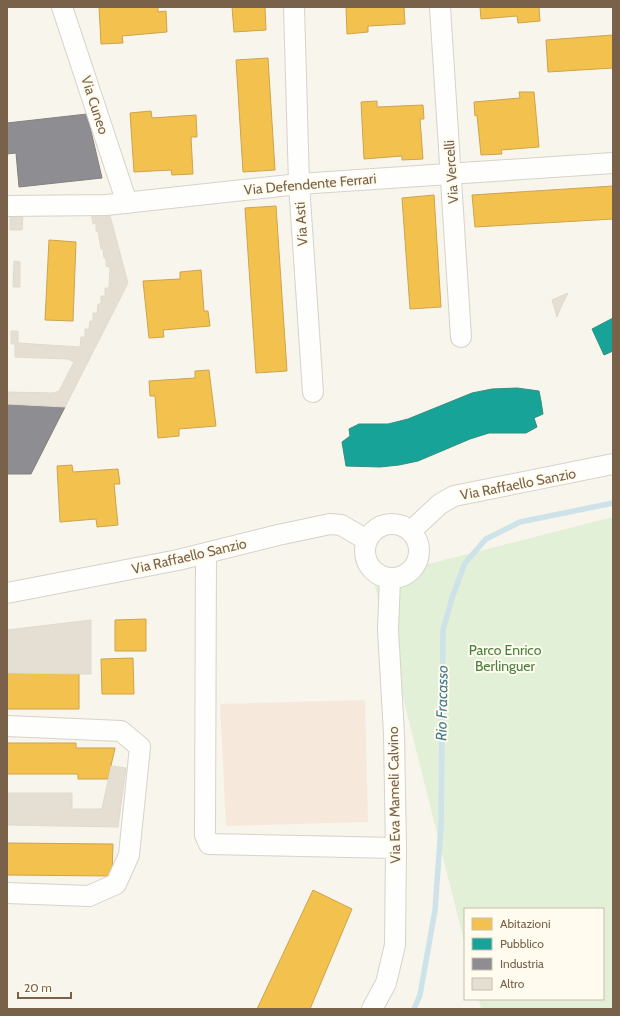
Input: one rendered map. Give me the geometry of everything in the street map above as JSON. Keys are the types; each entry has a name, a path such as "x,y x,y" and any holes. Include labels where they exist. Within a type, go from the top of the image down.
{"street":[{"name":"Via Cuneo","path":"62,7 127,203"},
{"name":"Via Asti","path":"294,7 299,184 313,392"},
{"name":"Via Vercelli","path":"440,7 461,337"},
{"name":"Via Defendente Ferrari","path":"7,206 106,205 299,184 451,172 613,163"},
{"name":"Via Raffaello Sanzio","path":"411,531 440,504 454,496 613,464"},
{"name":"Via Raffaello Sanzio","path":"7,593 178,560 278,534 330,524 341,524 367,540"},
{"path":"387,524 400,525 411,531 419,546 417,562 406,574 398,577 390,578 374,572 369,565 365,548 367,540 379,527 387,524"},
{"path":"206,553 205,835 209,844 396,848"},
{"name":"Via Eva Mameli Calvino","path":"372,1009 386,983 395,945 396,848 394,734 388,630 390,578"},
{"path":"7,726 121,731 140,747 129,855 116,884 89,896 7,893"}],"shaded area":[{"path":"365,700 368,822 226,826 220,704"}],"green space":[{"name":"Parco Enrico Berlinguer","path":"613,517 613,1009 481,1009 479,1000 604,1000 604,908 464,908 464,941 373,578"}],"building: Abitazioni":[{"path":"99,7 158,7 158,12 166,11 167,32 122,36 123,43 101,44"},
{"path":"232,7 265,7 266,30 234,32"},
{"path":"346,7 404,7 405,24 368,26 368,32 347,34"},
{"path":"480,7 539,7 540,21 518,23 517,16 481,19"},
{"path":"613,35 613,68 548,72 546,40"},
{"path":"268,58 275,170 243,172 236,60"},
{"path":"519,92 534,92 539,147 501,150 502,154 481,155 477,115 475,116 474,102 520,98"},
{"path":"377,101 377,107 423,105 424,119 420,119 423,159 402,160 402,156 364,159 361,102"},
{"path":"151,111 152,118 196,115 197,137 191,137 193,174 172,175 171,170 134,172 130,113"},
{"path":"613,186 613,219 475,227 472,195"},
{"path":"434,195 441,307 410,309 402,198"},
{"path":"276,206 287,371 256,373 245,208"},
{"path":"49,240 76,242 73,321 45,320"},
{"path":"201,270 204,311 208,311 210,326 163,330 164,337 149,338 143,281 180,279 180,272"},
{"path":"209,370 216,426 179,429 179,436 158,438 155,396 150,396 149,381 195,378 195,371"},
{"path":"72,465 73,472 118,469 120,484 114,484 118,525 97,527 96,519 60,522 57,466"},
{"path":"146,619 146,651 115,651 115,620"},
{"path":"133,658 134,694 102,694 101,659"},
{"path":"7,673 79,673 79,709 7,709"},
{"path":"7,743 76,743 76,748 115,748 108,779 78,779 78,774 7,774"},
{"path":"7,843 113,844 112,876 7,875"},
{"path":"313,890 352,909 310,1009 257,1009"}],"building: Pubblico":[{"path":"613,318 613,351 604,355 592,329"},
{"path":"517,388 539,391 541,401 543,414 534,418 537,427 526,433 489,433 470,439 418,461 399,465 380,467 346,466 342,442 350,436 349,429 359,424 388,424 408,419 472,393 492,389"}],"building: Industria":[{"path":"87,114 102,178 19,187 16,153 7,154 7,123"},
{"path":"7,404 65,407 31,474 7,474"}],"building: Altro":[{"path":"109,212 128,283 65,407 7,404 7,392 53,393 59,391 74,362 68,359 15,357 15,344 11,344 11,331 18,331 18,343 80,347 81,337 85,337 85,329 89,329 90,321 93,321 93,313 97,313 98,304 101,304 101,296 105,296 105,288 109,288 110,267 106,266 106,258 104,258 103,249 101,249 98,231 96,231 96,223 93,224 91,213"},
{"path":"10,216 23,216 22,230 10,230"},
{"path":"14,261 20,262 20,287 13,287"},
{"path":"568,293 562,305 557,317 552,300"},
{"path":"91,620 91,674 7,673 7,630"},
{"path":"111,766 126,768 118,827 7,825 7,793 72,793 72,809 102,809"}],"waterway":[{"name":"Rio Fracasso","path":"414,1009 420,995 435,910 441,827 443,630 453,595 465,563 486,539 520,522 613,503"}]}
